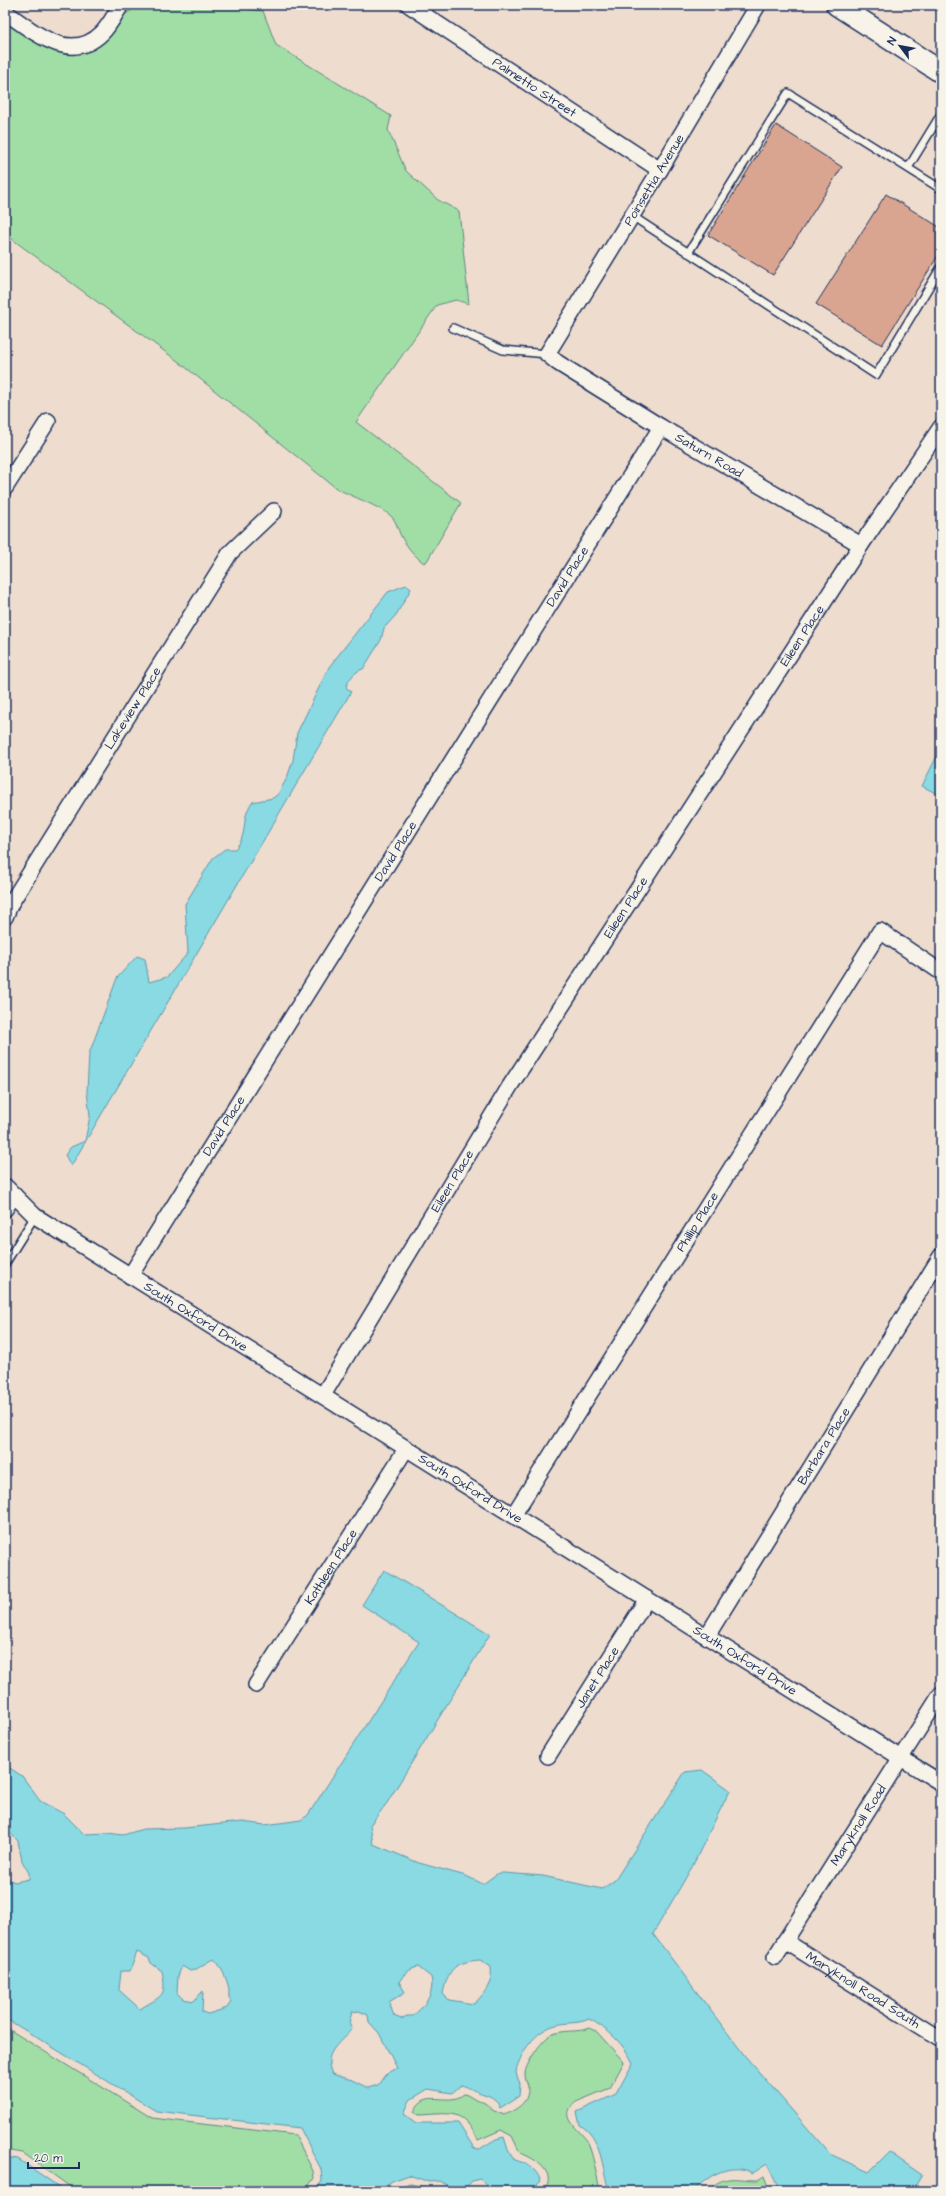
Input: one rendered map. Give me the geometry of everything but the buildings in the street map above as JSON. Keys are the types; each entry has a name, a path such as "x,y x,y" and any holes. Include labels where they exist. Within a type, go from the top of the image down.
{"main road":[{"path":"836,5 941,72"}],"street":[{"path":"5,12 49,42 63,46 74,46 94,40 102,33 121,5"},
{"name":"Palmetto Street","path":"409,5 660,170"},
{"name":"Poinsettia Avenue","path":"553,358 632,216 758,5"},
{"name":"Saturn Road","path":"553,358 661,427 861,546"},
{"path":"5,488 48,421"},
{"name":"David Place","path":"130,1276 661,427"},
{"name":"Eileen Place","path":"323,1395 510,1086 861,546 941,427"},
{"name":"Lakeview Place","path":"5,917 11,903 230,553 274,511"},
{"name":"Phillip Place","path":"514,1514 880,931 941,972"},
{"path":"5,1209 10,1190"},
{"name":"South Oxford Drive","path":"10,1190 35,1216 323,1395 406,1449 514,1514 941,1783"},
{"name":"Barbara Place","path":"706,1636 941,1256"},
{"name":"Kathleen Place","path":"256,1685 406,1449"},
{"name":"Janet Place","path":"548,1756 647,1599"},
{"name":"Maryknoll Road","path":"775,1957 941,1694"},
{"name":"Maryknoll Road South","path":"786,1941 941,2039"}],"lane":[{"path":"688,253 788,92 941,189"},
{"path":"908,168 941,114"},
{"path":"632,216 876,375 941,267"},
{"path":"453,328 504,350 553,358"},
{"path":"5,1264 35,1216"}],"green space":[{"path":"141,5 220,6 263,11 276,45 391,116 388,130 406,171 438,200 459,211 469,304 456,300 437,305 356,422 461,503 427,561 424,563 407,546 395,521 387,513 336,488 179,362 5,234 5,13 64,53 101,28"},
{"path":"5,2027 152,2118 295,2135 313,2171 314,2178 305,2191 76,2191 23,2153 5,2150"},
{"path":"590,2028 596,2031 624,2062 610,2088 576,2102 570,2108 569,2114 573,2125 589,2145 600,2191 543,2191 547,2185 547,2173 538,2163 520,2153 512,2136 501,2130 478,2140 472,2129 460,2117 447,2114 418,2115 414,2112 419,2104 424,2100 451,2099 457,2098 464,2094 484,2102 492,2110 504,2115 509,2113 521,2105 528,2093 528,2084 525,2071 530,2059 547,2037 565,2031"},
{"path":"764,2176 767,2184 764,2191 707,2191 713,2185 725,2180 758,2180"},
{"path":"410,2184 442,2191 392,2191"}],"water":[{"path":"406,585 411,589 396,615 384,628 381,640 363,669 355,673 349,681 346,687 351,692 71,1166 65,1155 71,1147 85,1141 90,1116 87,1091 89,1054 117,978 137,956 145,959 149,982 167,977 188,953 185,904 213,858 225,849 235,849 239,843 242,838 246,815 252,802 273,798 278,794 287,778 293,760 297,733 329,667 388,592"},
{"path":"941,748 941,796 922,786"},
{"path":"384,1570 490,1634 387,1803 370,1825 373,1844 419,1863 466,1876 483,1884 498,1873 504,1873 543,1876 602,1889 615,1880 685,1772 702,1770 730,1790 692,1867 653,1934 745,2056 830,2154 869,2172 889,2152 922,2175 912,2191 774,2191 777,2185 767,2164 753,2173 738,2169 729,2169 721,2172 706,2179 695,2191 609,2191 597,2146 593,2138 580,2125 577,2112 616,2094 633,2063 630,2056 609,2032 589,2019 581,2022 556,2025 542,2032 530,2043 521,2057 516,2072 520,2084 519,2096 500,2108 496,2101 491,2097 461,2085 452,2093 428,2089 410,2100 404,2114 416,2123 458,2123 474,2148 478,2150 496,2139 504,2137 508,2150 515,2160 531,2167 541,2181 531,2191 492,2191 481,2179 472,2181 463,2191 457,2191 440,2181 429,2182 409,2175 392,2181 378,2191 315,2191 322,2181 321,2169 300,2128 156,2111 5,2018 5,1878 15,1882 29,1879 29,1873 22,1861 18,1841 9,1832 5,1833 5,1765 22,1776 40,1801 64,1814 84,1834 108,1833 123,1835 143,1829 184,1828 242,1822 265,1825 301,1820 308,1815 419,1642 362,1605","holes":["137,1952 149,1958 151,1963 162,1971 164,1986 161,1995 140,2009 119,1990 121,1971 130,1971","214,1959 223,1973 228,1985 231,2002 227,2008 208,2014 202,2012 203,1991 194,2001 183,1999 177,1993 178,1976 182,1966 190,1971 197,1969","480,1960 491,1967 491,1978 482,1996 474,2004 449,2000 443,1994 447,1978 458,1965","418,1967 431,1977 432,1989 428,1999 413,2016 407,2016 401,2019 394,2016 389,2002 405,1992 399,1982 405,1974","359,2011 368,2015 369,2022 379,2033 397,2068 385,2075 378,2085 368,2088 352,2080 332,2074 329,2067 329,2060 333,2049 352,2029 349,2023 352,2012"]},
{"path":"5,2157 18,2159 65,2191 5,2191"}]}
